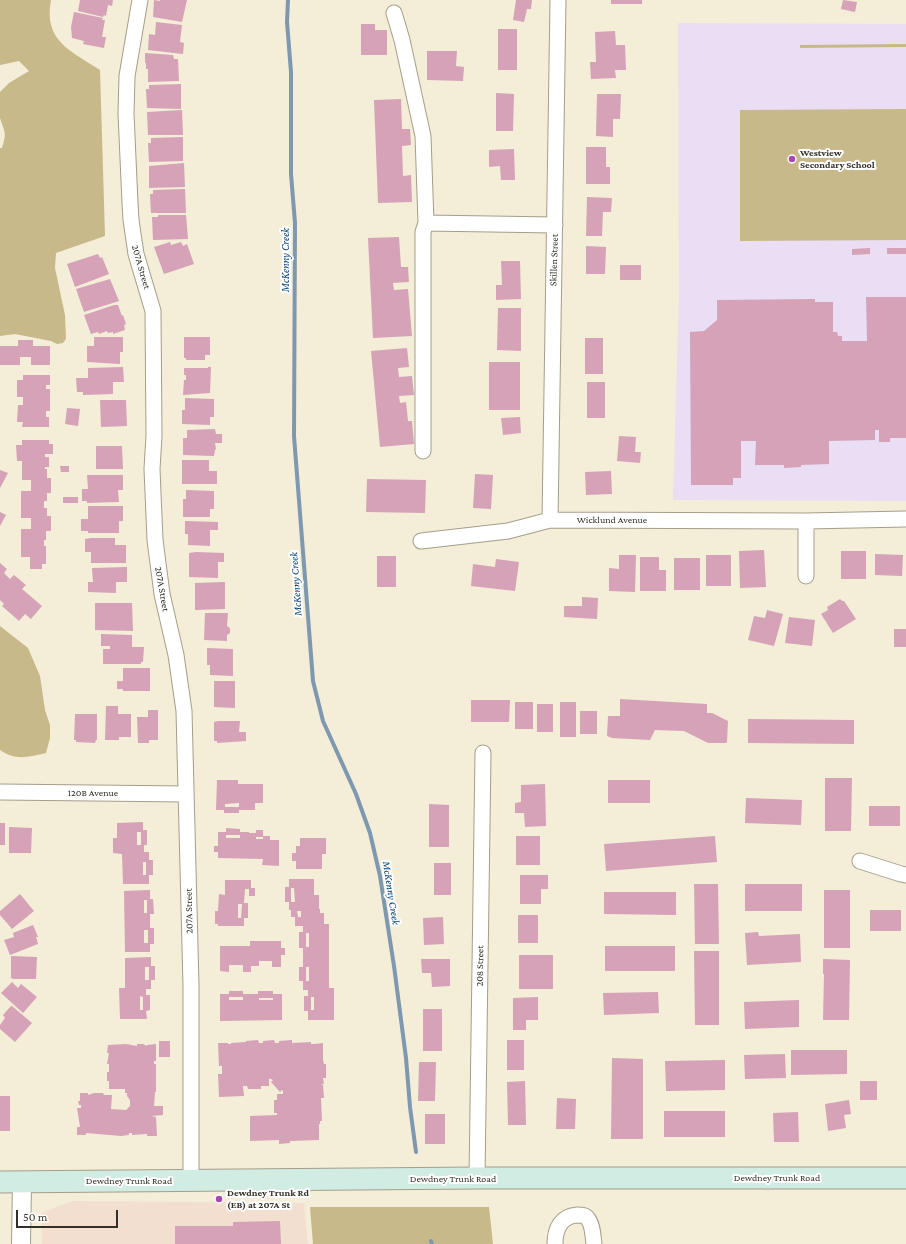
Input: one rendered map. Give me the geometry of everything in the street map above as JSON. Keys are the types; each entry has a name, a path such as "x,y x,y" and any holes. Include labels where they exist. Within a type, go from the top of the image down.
{"main road":[{"name":"Dewdney Trunk Road","path":"0,1182 477,1178 906,1178"}],"street":[{"name":"207A Street","path":"140,0 127,76 126,114 131,220 136,254 153,311 154,436 152,469 154,517 162,594 176,655 182,692 185,727 191,986 191,1180"},
{"name":"Skillen Street","path":"550,520 558,0"},
{"path":"394,13 402,40 422,136 426,223 423,232 423,451"},
{"path":"426,223 555,225"},
{"name":"Wicklund Avenue","path":"421,541 508,531 550,520 806,521 906,519"},
{"path":"806,521 806,576"},
{"name":"208 Street","path":"477,1178 483,753"},
{"name":"120B Avenue","path":"0,792 186,794"},
{"path":"860,862 906,875"},
{"path":"20,1244 22,1182"},
{"path":"555,1244 555,1235 563,1219 569,1216 579,1215 585,1216 591,1223 594,1244"}],"shaded area":[{"path":"0,0 51,0 51,26 55,35 79,57 100,70 105,236 56,253 55,268 65,315 66,339 63,343 57,344 51,341 15,334 0,336 0,148 2,148 5,135 0,118 0,92 9,83 29,71 19,61 0,65"},
{"name":"Westview Secondary School","path":"678,23 906,24 906,501 673,500 679,295"},
{"path":"906,44 906,47 800,48 800,45"},
{"path":"906,109 906,240 740,241 740,110"},
{"path":"0,626 28,648 40,676 45,710 50,725 50,738 46,753 28,757 17,757 11,756 0,750"},
{"path":"72,1201 304,1203 308,1244 42,1244 41,1213"},
{"path":"310,1207 489,1207 493,1244 313,1244"}],"building":[{"path":"80,0 113,0 112,6 108,5 106,16 104,15 103,17 78,11"},
{"path":"154,0 187,0 182,22 153,17"},
{"path":"516,0 532,0 531,9 527,9 524,22 513,20"},
{"path":"611,0 642,0 642,4 611,4"},
{"path":"843,0 857,2 855,12 841,9"},
{"path":"74,12 103,18 102,20 105,20 102,37 106,37 104,48 83,44 84,41 72,38 71,27"},
{"path":"156,22 182,25 180,42 184,43 183,54 148,50 149,34 155,35"},
{"path":"361,24 375,24 375,30 387,30 387,55 361,55"},
{"path":"498,29 517,29 517,70 498,70"},
{"path":"615,31 616,45 625,45 626,70 615,70 616,78 591,79 590,62 596,62 595,32"},
{"path":"427,51 457,51 456,66 464,67 463,81 427,80"},
{"path":"145,53 173,55 174,59 178,59 179,81 148,82 148,69 146,69"},
{"path":"181,84 181,109 147,108 146,89 149,89 149,85"},
{"path":"496,93 514,94 513,131 496,131"},
{"path":"597,94 621,94 620,119 613,119 613,137 596,136"},
{"path":"401,99 402,129 410,129 411,145 402,146 403,176 411,175 412,202 378,203 374,100"},
{"path":"182,110 183,135 148,135 147,112"},
{"path":"183,137 183,161 149,162 148,143 151,143 151,138"},
{"path":"586,147 606,147 606,167 610,167 610,184 586,184"},
{"path":"514,149 515,180 501,180 500,166 489,167 489,150"},
{"path":"184,163 185,187 149,188 149,166"},
{"path":"185,189 186,213 151,213 150,194 153,194 153,190"},
{"path":"587,197 612,198 611,212 603,212 602,236 586,236"},
{"path":"158,215 186,215 188,239 153,240 152,217 158,217"},
{"path":"399,237 401,267 408,267 409,282 393,283 394,290 408,289 412,336 373,338 368,238"},
{"path":"170,242 171,245 181,242 183,246 187,244 194,264 164,274 154,247"},
{"path":"586,246 606,247 605,274 586,274"},
{"path":"870,248 870,254 852,255 852,249"},
{"path":"887,248 906,248 906,254 887,254"},
{"path":"98,254 100,258 102,257 109,274 75,287 67,264"},
{"path":"501,261 520,261 521,299 496,300 496,285 502,285"},
{"path":"620,265 641,265 641,280 620,280"},
{"path":"110,279 119,301 84,312 76,289"},
{"path":"866,297 906,297 906,438 890,438 890,442 879,442 879,430 875,430 875,440 829,441 829,464 801,465 801,467 784,468 784,465 755,465 756,441 741,441 741,478 733,478 733,485 691,485 690,332 704,331 717,320 717,300 815,299 815,302 833,302 833,332 837,332 838,336 842,336 842,341 867,341"},
{"path":"118,305 122,316 123,315 126,324 124,325 125,330 113,334 113,332 108,333 107,331 99,334 98,332 91,334 84,315"},
{"path":"498,308 521,308 521,351 497,350"},
{"path":"94,337 123,337 123,352 120,352 120,364 87,362 87,346 94,346"},
{"path":"184,337 210,337 210,355 205,355 205,360 186,360 186,358 184,358"},
{"path":"585,338 603,338 603,374 585,374"},
{"path":"18,340 33,340 33,346 50,346 50,365 31,365 31,357 20,357 20,365 0,365 0,346 18,346"},
{"path":"407,348 409,367 398,368 399,377 412,376 414,395 399,396 400,403 406,402 408,421 412,421 414,444 380,447 371,351"},
{"path":"489,362 520,362 520,410 489,410"},
{"path":"123,367 124,382 113,382 113,394 83,395 83,392 77,392 76,378 88,378 88,368"},
{"path":"211,367 210,393 183,395 184,380 186,380 184,368"},
{"path":"23,375 50,375 50,385 46,385 46,389 50,389 50,411 46,411 46,417 49,417 49,427 22,427 23,422 17,422 18,405 23,405 23,397 17,397 17,380 23,380"},
{"path":"587,382 605,382 605,418 587,418"},
{"path":"185,398 214,399 214,417 210,417 210,425 182,424 182,410 185,410"},
{"path":"100,400 126,400 127,426 101,427"},
{"path":"67,408 80,409 78,426 65,424"},
{"path":"520,417 521,433 503,435 501,418"},
{"path":"215,429 216,434 222,434 222,443 215,443 216,449 214,456 183,455 183,438 187,438 187,430"},
{"path":"619,436 636,437 635,452 641,452 640,463 617,461"},
{"path":"22,440 49,440 49,444 53,444 53,454 45,454 45,457 49,457 49,467 45,467 45,469 47,469 47,478 51,478 51,493 47,493 47,501 44,501 44,508 47,508 47,516 51,516 51,531 46,531 44,546 46,546 46,564 42,564 42,569 30,569 30,557 21,557 21,529 31,529 31,518 21,518 21,491 31,491 31,480 22,480 22,461 17,461 16,445 22,445"},
{"path":"96,446 122,446 123,469 96,469"},
{"path":"182,460 209,460 209,471 217,471 217,484 182,484"},
{"path":"60,466 69,466 69,472 61,472"},
{"path":"0,470 8,473 0,488"},
{"path":"611,471 612,494 586,495 585,472"},
{"path":"475,474 493,475 491,509 473,508"},
{"path":"87,475 123,475 123,490 118,490 119,502 87,503 87,501 82,501 82,489 88,489"},
{"path":"367,479 426,480 425,513 366,512"},
{"path":"186,490 214,491 214,509 210,509 210,517 183,517 183,499 186,499"},
{"path":"63,497 78,497 78,503 63,503"},
{"path":"88,506 123,506 123,521 119,521 119,533 88,533 88,531 81,531 81,519 88,519"},
{"path":"0,512 6,515 0,526"},
{"path":"185,521 218,522 218,530 210,530 210,546 188,545 188,534 185,534"},
{"path":"115,538 115,545 126,545 126,563 91,563 91,552 85,552 85,539"},
{"path":"764,550 766,587 740,588 739,551"},
{"path":"841,551 866,551 866,579 841,579"},
{"path":"189,553 224,553 224,562 218,562 218,578 189,577"},
{"path":"875,554 903,555 902,576 875,575"},
{"path":"619,555 636,555 635,592 609,591 609,568 619,569"},
{"path":"706,555 731,555 731,586 706,586"},
{"path":"377,556 396,556 396,587 377,587"},
{"path":"640,557 659,557 659,570 666,570 666,591 640,591"},
{"path":"674,558 700,558 700,590 674,590"},
{"path":"496,559 519,562 515,591 471,586 473,564 495,567"},
{"path":"0,563 7,569 4,573 10,579 14,575 26,585 22,589 42,606 31,619 25,614 19,621 2,606 4,604 0,600"},
{"path":"127,567 127,582 116,582 116,593 88,592 88,582 93,582 92,568"},
{"path":"225,582 225,609 195,610 195,583"},
{"path":"582,597 598,598 597,619 564,617 564,606 582,606"},
{"path":"840,599 844,601 856,619 833,633 821,614 828,610 827,607"},
{"path":"95,603 132,603 133,631 95,630"},
{"path":"767,610 783,614 774,646 748,640 754,616 765,618"},
{"path":"205,613 228,613 227,626 230,628 230,633 227,635 227,641 204,640"},
{"path":"789,617 815,620 812,646 785,643"},
{"path":"894,629 906,629 906,647 894,647"},
{"path":"101,634 132,635 132,647 144,647 143,662 141,662 141,664 103,664 103,649 110,649 110,646 101,646"},
{"path":"207,648 233,649 233,676 210,675 210,665 207,665"},
{"path":"123,668 150,668 150,691 123,691 123,689 117,689 117,681 123,681"},
{"path":"214,681 235,681 235,708 214,707"},
{"path":"620,699 707,704 707,713 712,713 728,721 727,742 708,743 684,731 655,730 650,740 612,738 607,736 608,716 620,716"},
{"path":"471,700 510,700 509,722 471,722"},
{"path":"515,702 533,702 533,729 515,729"},
{"path":"560,702 576,702 576,737 560,737"},
{"path":"537,704 553,704 553,732 537,732"},
{"path":"106,706 118,706 118,714 131,714 131,737 119,737 119,740 105,740"},
{"path":"148,710 158,710 158,740 149,740 149,743 138,743 137,717 148,717"},
{"path":"580,711 597,711 597,734 580,734"},
{"path":"75,714 97,714 97,740 95,743 76,742 76,740 74,740"},
{"path":"748,719 854,720 854,744 748,743"},
{"path":"240,721 239,732 246,732 246,741 217,743 217,741 214,741 214,722"},
{"path":"825,778 852,778 851,831 825,831"},
{"path":"217,780 238,780 238,784 263,784 263,803 255,803 255,810 239,810 239,813 224,813 224,810 216,810","holes":["239,803 239,807 225,807 225,804"]},
{"path":"608,780 650,780 650,803 608,803"},
{"path":"545,784 546,826 525,827 524,813 515,813 515,803 521,802 521,785"},
{"path":"746,798 802,800 801,825 745,823"},
{"path":"429,804 449,805 449,847 429,847"},
{"path":"869,806 900,806 900,826 869,826"},
{"path":"143,822 143,830 147,830 147,845 144,845 144,852 149,852 149,860 153,860 153,875 149,875 149,884 123,884 122,854 113,853 113,838 117,838 117,823","holes":["137,832 141,832 141,845 137,845","143,862 146,862 146,875 143,875"]},
{"path":"0,823 5,823 5,845 0,845"},
{"path":"9,827 32,828 31,853 9,853"},
{"path":"226,828 240,829 240,832 249,833 256,833 256,830 263,830 263,836 270,836 270,840 279,840 279,866 262,865 263,859 218,858 218,852 214,852 214,846 218,846 218,832 226,832","holes":["226,835 240,835 240,838 226,838","256,837 263,837 263,839 256,839"]},
{"path":"516,836 540,836 540,865 516,865"},
{"path":"715,836 717,862 606,871 604,844"},
{"path":"300,838 326,838 326,854 322,854 322,869 296,869 296,861 292,861 292,853 296,853 296,846 300,846"},
{"path":"434,863 451,863 451,895 434,895"},
{"path":"520,875 548,875 548,889 541,889 541,904 520,904"},
{"path":"289,879 314,879 314,895 319,895 320,913 324,913 324,924 329,924 329,988 334,988 334,1020 308,1020 308,1011 304,1011 304,996 308,996 308,990 303,990 303,981 299,981 299,967 303,967 303,948 299,948 299,932 303,932 303,926 295,926 295,917 291,917 289,902 285,902 285,887 289,887","holes":["291,888 294,888 295,902 291,902","297,911 301,911 301,917 298,917","306,933 309,933 309,947 306,947","306,967 309,967 309,981 306,981","311,997 314,997 314,1010 311,1010"]},
{"path":"225,880 251,880 251,888 255,888 255,896 249,896 249,889 245,889 244,903 248,903 248,918 244,918 244,926 218,926 218,924 215,924 215,911 218,911 219,894 225,895","holes":["238,904 242,904 241,918 238,918"]},
{"path":"694,884 718,884 719,944 695,944"},
{"path":"745,884 802,884 802,911 745,911"},
{"path":"150,890 150,899 153,899 154,914 150,914 150,928 154,928 154,944 150,944 150,952 125,952 124,891","holes":["144,900 147,900 147,913 144,913","144,930 148,930 148,943 144,943"]},
{"path":"824,890 850,890 850,948 824,948"},
{"path":"604,892 676,892 676,915 604,914"},
{"path":"20,894 34,911 12,929 0,915 0,911"},
{"path":"870,910 901,910 901,931 870,931"},
{"path":"518,915 538,915 538,943 518,943"},
{"path":"443,917 444,944 424,945 423,918"},
{"path":"33,925 38,937 36,937 38,944 10,955 4,940 14,937 13,933"},
{"path":"758,932 759,936 800,934 801,962 747,965 745,933"},
{"path":"250,941 281,941 281,948 285,948 285,955 281,955 281,967 272,967 272,961 259,961 259,966 251,966 251,972 243,972 243,965 229,965 229,972 220,971 220,946 250,946"},
{"path":"605,946 675,946 675,971 605,971"},
{"path":"694,951 719,951 719,1025 695,1025"},
{"path":"519,955 553,955 553,989 519,989"},
{"path":"11,956 37,957 36,979 11,978"},
{"path":"151,957 151,966 155,966 155,980 151,980 151,989 146,989 146,995 150,995 150,1010 146,1011 147,1019 120,1019 119,988 125,988 125,958","holes":["145,967 149,967 149,980 145,980","140,996 143,997 143,1010 140,1010"]},
{"path":"421,959 450,959 450,986 432,987 431,973 422,973"},
{"path":"823,959 850,960 849,1020 823,1020"},
{"path":"12,982 18,988 21,984 37,997 23,1013 1,993"},
{"path":"229,991 243,991 243,994 258,994 258,991 273,991 273,994 282,994 282,1020 220,1021 220,994 229,994","holes":["229,997 243,997 243,1000 229,1000","259,998 273,998 273,1000 259,1000"]},
{"path":"658,992 659,1013 604,1015 603,993"},
{"path":"538,997 538,1020 526,1020 526,1030 513,1030 513,998"},
{"path":"799,1000 799,1027 745,1029 744,1002"},
{"path":"11,1006 32,1023 15,1042 0,1029 0,1025 5,1018 3,1015"},
{"path":"423,1009 442,1009 442,1051 423,1051"},
{"path":"258,1040 259,1043 274,1040 275,1043 279,1043 279,1041 292,1040 292,1043 323,1043 323,1060 324,1064 326,1064 326,1078 323,1078 324,1084 321,1084 323,1085 324,1098 321,1098 322,1121 320,1121 319,1124 319,1140 290,1141 290,1143 279,1144 279,1140 250,1141 250,1116 277,1115 277,1113 274,1113 274,1100 277,1100 277,1094 283,1094 283,1091 282,1090 280,1092 271,1082 273,1080 271,1079 269,1079 269,1086 261,1086 261,1089 248,1089 247,1086 243,1086 244,1096 219,1097 218,1074 222,1074 222,1066 219,1066 218,1043 231,1044"},
{"path":"507,1040 524,1040 524,1070 507,1070"},
{"path":"159,1041 170,1041 170,1057 159,1057"},
{"path":"126,1044 137,1046 137,1044 143,1044 147,1046 156,1044 156,1061 154,1061 154,1064 156,1064 156,1092 154,1106 163,1106 163,1115 151,1116 156,1117 157,1136 147,1136 147,1134 132,1135 132,1133 121,1136 86,1133 86,1135 77,1135 77,1127 80,1127 77,1108 81,1108 78,1101 80,1101 80,1093 88,1093 88,1095 103,1093 104,1095 112,1095 111,1109 126,1110 130,1106 130,1100 127,1093 125,1093 125,1089 109,1089 109,1081 107,1081 107,1072 109,1072 109,1064 107,1064 109,1053 107,1053 108,1045"},
{"path":"791,1050 847,1050 847,1074 791,1075"},
{"path":"785,1054 786,1078 745,1079 744,1055"},
{"path":"612,1058 643,1059 643,1139 611,1139"},
{"path":"725,1060 725,1090 666,1091 665,1061"},
{"path":"419,1062 436,1062 435,1101 418,1101"},
{"path":"525,1081 526,1125 508,1125 507,1082"},
{"path":"860,1081 877,1081 877,1100 860,1100"},
{"path":"0,1096 10,1096 10,1131 0,1131"},
{"path":"557,1098 576,1099 575,1129 556,1129"},
{"path":"849,1100 851,1114 844,1115 846,1128 828,1131 825,1104"},
{"path":"664,1111 725,1111 725,1137 664,1137"},
{"path":"798,1112 799,1142 774,1142 773,1113"},
{"path":"425,1114 445,1114 445,1144 425,1144"},
{"path":"280,1221 281,1244 175,1244 175,1226 233,1226 233,1222"}],"waterway":[{"name":"McKenny Creek","path":"288,0 287,22 291,72 291,174 295,223 294,436 313,681 323,721 356,794 370,833 380,876 394,966 416,1152"}],"place":[{"name":"Westview Secondary School","path":"792,159"},
{"name":"Dewdney Trunk Rd (EB) at 207A St","path":"219,1199"}]}
